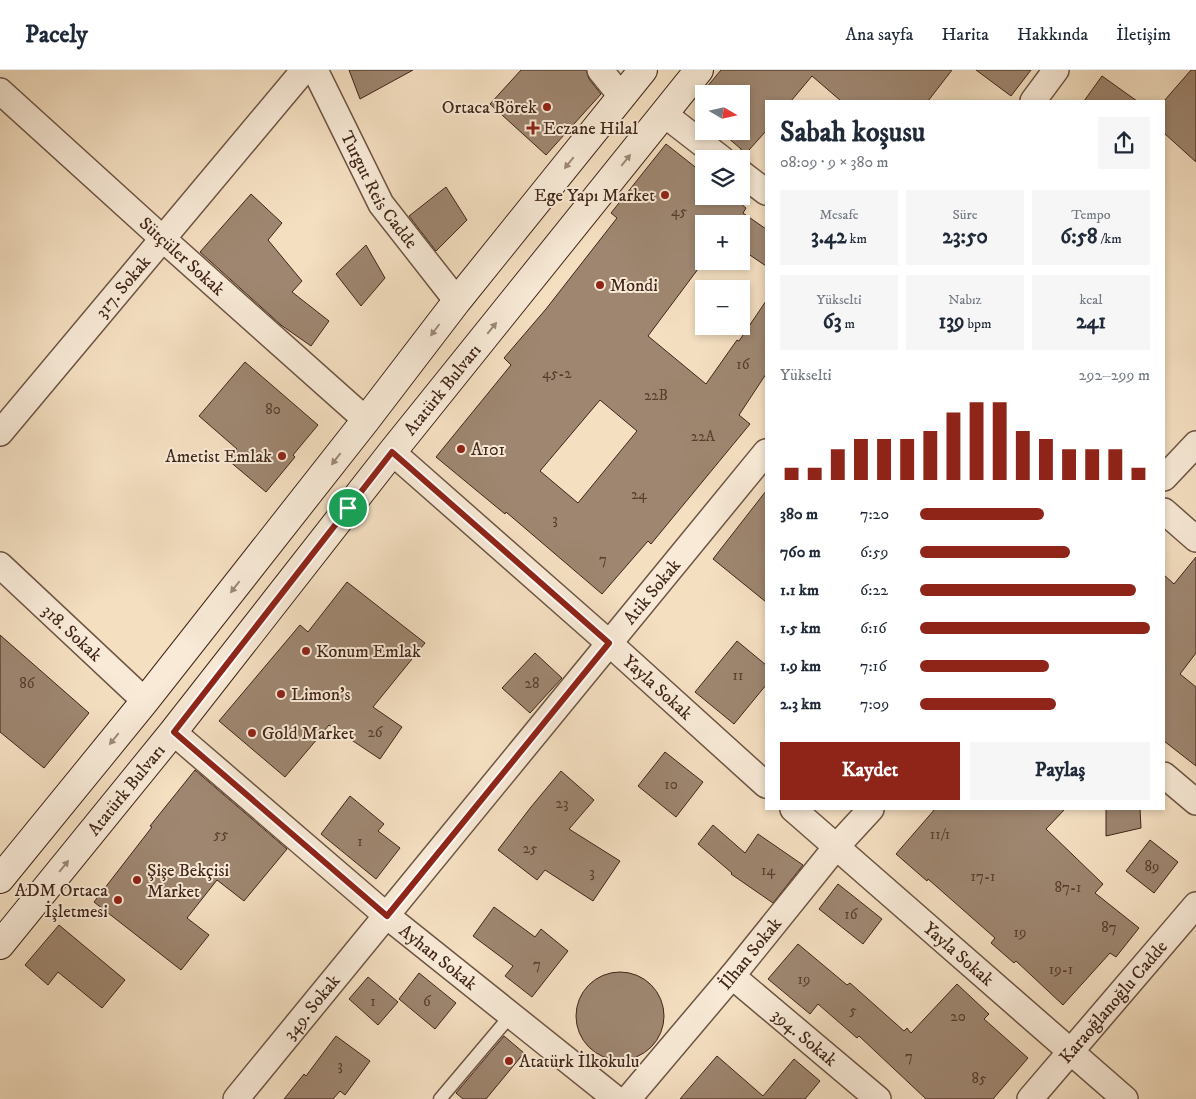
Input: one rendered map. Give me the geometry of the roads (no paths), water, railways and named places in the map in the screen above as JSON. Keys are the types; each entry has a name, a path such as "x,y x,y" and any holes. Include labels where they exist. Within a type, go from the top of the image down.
{"main road":[{"path":"0,879 144,701 366,420 457,301 643,70"},
{"name":"Atatürk Bulvarı","path":"0,944 174,732 392,452 699,70"}],"street":[{"name":"317. Sokak","path":"0,434 304,70"},
{"name":"Turgut Reis Cadde","path":"315,70 382,204 457,301"},
{"path":"600,70 622,97"},
{"path":"1035,100 1056,70"},
{"name":"Sütçüler Sokak","path":"0,91 162,239 366,420"},
{"path":"664,114 710,150"},
{"path":"750,180 765,191"},
{"path":"1165,477 1196,444"},
{"name":"Yayla Sokak","path":"392,452 609,643 765,784"},
{"name":"Atik Sokak","path":"387,916 765,454"},
{"path":"1165,512 1196,539"},
{"name":"318. Sokak","path":"0,565 144,701"},
{"name":"Ayhan Sokak","path":"174,732 387,916 616,1099"},
{"path":"1165,776 1196,802"},
{"name":"Yayla Sokak","path":"794,810 1126,1099"},
{"name":"İlhan Sokak","path":"628,1099 732,976 836,847 870,810"},
{"name":"Karaoğlanoğlu Cadde","path":"1030,1099 1196,905"},
{"name":"349. Sokak","path":"236,1099 387,916"},
{"name":"394. Sokak","path":"732,976 878,1099"}],"lane":[{"path":"440,1099 511,1015"}],"place":[{"name":"Ortaca Börek","path":"547,107"},
{"name":"Eczane Hilal","path":"533,128"},
{"name":"Ege Yapı Market","path":"665,195"},
{"name":"Mondi","path":"600,285"},
{"name":"A101","path":"461,449"},
{"name":"Ametist Emlak","path":"282,456"},
{"name":"Konum Emlak","path":"306,651"},
{"name":"Limon's","path":"281,694"},
{"name":"Gold Market","path":"252,733"},
{"name":"Şişe Bekçisi Market","path":"137,880"},
{"name":"ADM Ortaca İşletmesi","path":"118,900"},
{"name":"Atatürk İlkokulu","path":"509,1061"}]}
